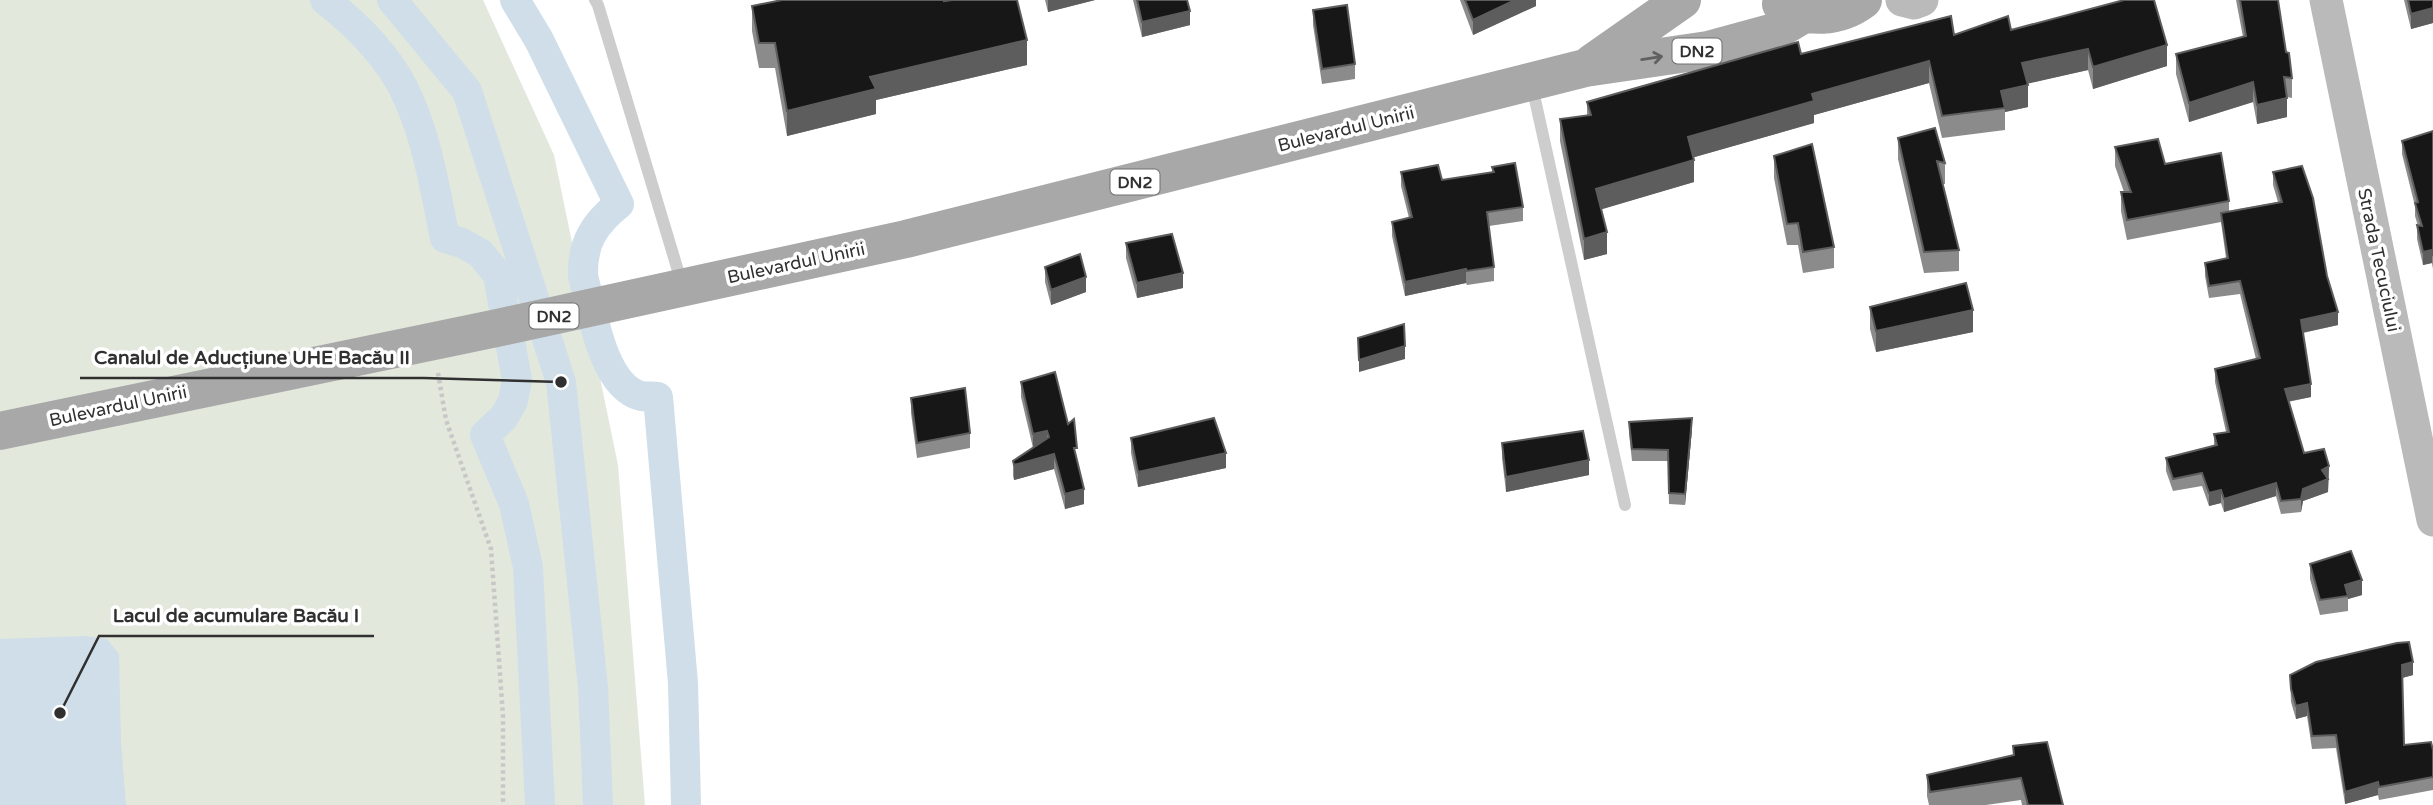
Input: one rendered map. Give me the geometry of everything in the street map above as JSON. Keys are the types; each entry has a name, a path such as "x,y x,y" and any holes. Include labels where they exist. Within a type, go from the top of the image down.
{"main road":[{"name":"Bulevardul Unirii","path":"1585,68 1682,0"},
{"name":"DN2","path":"1790,7 1829,15 1852,8 1863,0"},
{"path":"1902,0 1914,3 1922,0"},
{"name":"Strada Tecuciului","path":"2326,0 2433,520"},
{"name":"Bulevardul Unirii","path":"0,430 433,341 906,239 1585,68 1708,50 1774,32 1790,7"}],"lane":[{"path":"595,0 684,287"},
{"path":"1531,82 1625,505"}],"path":[{"path":"433,341 446,420 491,549 503,716 503,805"}],"shaded area":[{"path":"0,0 483,0 554,155 618,465 645,805 0,805"},
{"path":"85,636 107,639 119,654 126,805 0,805 0,639"}],"building":[{"path":"782,0 1017,0 1027,40 870,77 876,89 787,111 775,43 759,43 752,6"},
{"path":"1137,0 1187,0 1190,11 1142,22"},
{"path":"1465,0 1515,0 1473,20"},
{"path":"2124,0 2154,0 2167,45 2093,67 2088,49 2022,63 2028,85 2001,91 2005,108 1942,116 1929,61 1812,94 1814,101 1688,137 1694,160 1596,189 1607,232 1584,239 1560,119 1591,115 1587,102 1798,42 1801,54 1951,16 1954,35 2008,16 2011,30"},
{"path":"2240,0 2278,0 2292,78 2284,77 2287,98 2257,105 2253,82 2189,103 2176,54 2246,36"},
{"path":"2408,0 2433,0 2433,8 2411,14"},
{"path":"1347,5 1355,64 1322,69 1313,10"},
{"path":"1935,128 1945,163 1937,161 1959,250 1924,252 1898,138"},
{"path":"2433,131 2433,256 2432,250 2423,252 2417,225 2422,226 2415,203 2418,202 2402,141"},
{"path":"2158,139 2165,164 2221,153 2229,201 2127,220 2121,192 2131,192 2115,147"},
{"path":"1812,144 1834,247 1803,252 1798,223 1787,224 1774,156"},
{"path":"1515,163 1523,207 1487,212 1494,267 1466,269 1405,282 1392,222 1412,217 1401,172 1438,165 1442,180 1494,172 1492,167"},
{"path":"2302,166 2313,198 2327,276 2338,312 2301,320 2311,384 2285,389 2304,453 2324,449 2329,466 2322,470 2328,479 2303,489 2301,499 2281,501 2276,483 2224,499 2221,490 2209,493 2202,473 2173,479 2166,458 2217,445 2214,434 2229,432 2215,369 2260,358 2240,281 2209,286 2205,263 2228,258 2221,213 2282,202 2273,172"},
{"path":"1172,234 1183,273 1137,283 1126,243"},
{"path":"1080,254 1086,277 1051,290 1045,267"},
{"path":"1966,283 1973,310 1876,331 1870,307"},
{"path":"1404,324 1405,346 1359,360 1358,338"},
{"path":"1055,372 1068,424 1074,419 1077,448 1074,448 1084,489 1065,494 1054,454 1014,465 1013,461 1049,437 1047,431 1033,434 1021,382"},
{"path":"965,388 970,433 917,443 911,398"},
{"path":"1214,418 1226,453 1138,472 1131,438"},
{"path":"1692,418 1685,494 1669,493 1668,450 1632,449 1629,422"},
{"path":"1583,431 1589,460 1506,477 1502,443"},
{"path":"2351,551 2362,580 2345,585 2348,596 2320,600 2310,564"},
{"path":"2409,642 2413,662 2402,665 2404,745 2431,742 2433,777 2379,787 2378,782 2345,792 2336,735 2312,736 2307,703 2296,706 2290,675 2316,662"},
{"path":"2047,742 2063,805 2028,805 2021,778 1930,792 1927,775 2014,755 2013,746"}],"waterway":[{"path":"325,0 372,44 401,84 426,149 445,238 462,243 480,253 498,275 517,380 513,401 504,417 485,435 514,504 528,567 540,805"},
{"path":"392,0 467,91 561,382 593,687 598,805"},
{"path":"515,0 539,40 619,204 591,235 583,264 583,276 601,345 617,378 628,389 641,396 658,397 683,683 686,805"}],"place":[{"name":"Canalul de Aducțiune UHE Bacău II","path":"561,382"},
{"name":"Lacul de acumulare Bacău I","path":"60,713"}]}
